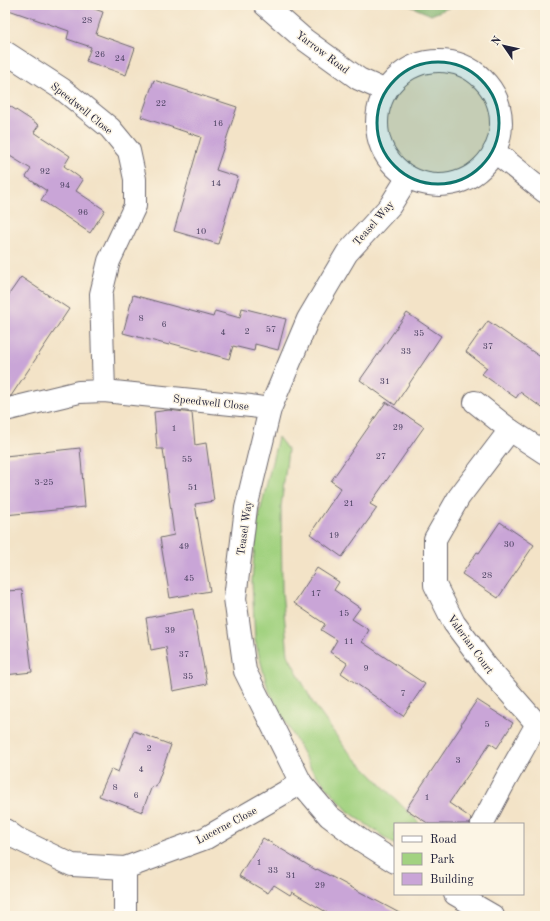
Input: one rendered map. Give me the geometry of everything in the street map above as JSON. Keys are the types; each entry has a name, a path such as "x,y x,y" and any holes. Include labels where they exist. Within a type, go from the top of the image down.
{"street":[{"name":"Yarrow Road","path":"265,5 304,40 359,79 386,92"},
{"name":"Speedwell Close","path":"5,52 62,89 110,128 129,151 135,179 135,206 109,261 101,294 104,391"},
{"path":"436,62 451,63 466,68 479,76 490,88 497,103 500,125 499,136 494,151 484,165 471,176 456,183 440,185 424,184 408,177 393,165 382,149 377,130 378,110 386,92 395,80 407,70 421,64 436,62"},
{"path":"494,151 545,192"},
{"name":"Teasel Way","path":"394,861 362,841 329,816 301,783 245,671 235,598 246,508 270,409 308,319 347,253 390,206 408,177"},
{"name":"Speedwell Close","path":"5,410 79,392 104,391 270,409"},
{"path":"475,402 510,430 545,453"},
{"name":"Valerian Court","path":"483,823 505,780 541,724 487,668 454,623 435,585 435,539 460,497 510,430"},
{"name":"Lucerne Close","path":"5,830 16,838 72,865 125,868 206,838 301,783"},
{"path":"125,868 125,916"},
{"path":"457,895 493,916"}],"highlighted area":[{"path":"436,61 451,63 479,76 490,88 497,103 499,136 484,165 471,176 456,183 424,184 408,177 393,165 382,149 377,130 378,110 386,91 407,70"}],"green space":[{"path":"408,5 455,5 431,15"},
{"path":"278,437 288,450 281,507 282,591 288,655 313,703 345,748 419,823 394,823 394,844 348,811 312,770 268,689 255,640 252,582 256,529"}],"building":[{"path":"7,5 83,5 103,12 96,34 135,48 126,75 86,61 91,47 67,39 69,31 6,9"},
{"path":"154,80 237,107 216,170 238,177 218,244 174,231 201,137 141,117"},
{"path":"5,103 39,125 34,132 70,156 64,166 83,180 76,191 105,210 90,233 41,200 47,191 26,177 31,169 5,153"},
{"path":"21,277 69,309 11,396 5,397 5,300"},
{"path":"133,295 213,317 215,311 240,318 242,308 286,319 278,350 255,344 254,351 233,346 229,359 170,343 169,345 123,333"},
{"path":"407,313 441,336 395,405 360,380"},
{"path":"488,321 545,360 545,410 520,392 516,398 482,374 487,368 466,352"},
{"path":"386,402 424,427 370,504 377,508 342,557 310,534 341,488 331,481"},
{"path":"169,410 192,413 195,445 206,443 214,501 195,504 210,591 170,598 160,538 174,535 163,449 157,449 154,412"},
{"path":"80,448 85,507 5,515 5,456"},
{"path":"500,522 534,545 498,598 462,574 477,552 479,553"},
{"path":"317,568 339,582 334,590 360,608 352,619 369,630 362,642 425,684 403,716 341,673 347,663 330,652 337,640 321,630 325,624 294,603"},
{"path":"22,590 32,672 5,675 5,591"},
{"path":"193,609 207,684 173,691 166,647 151,650 146,618"},
{"path":"477,700 513,723 497,748 490,743 449,803 471,818 470,823 427,823 406,809 462,725 461,724"},
{"path":"134,731 171,745 156,787 152,786 142,812 99,796 111,769 118,772"},
{"path":"263,838 316,870 317,869 405,916 333,916 292,892 290,895 274,885 268,893 239,876"}]}
